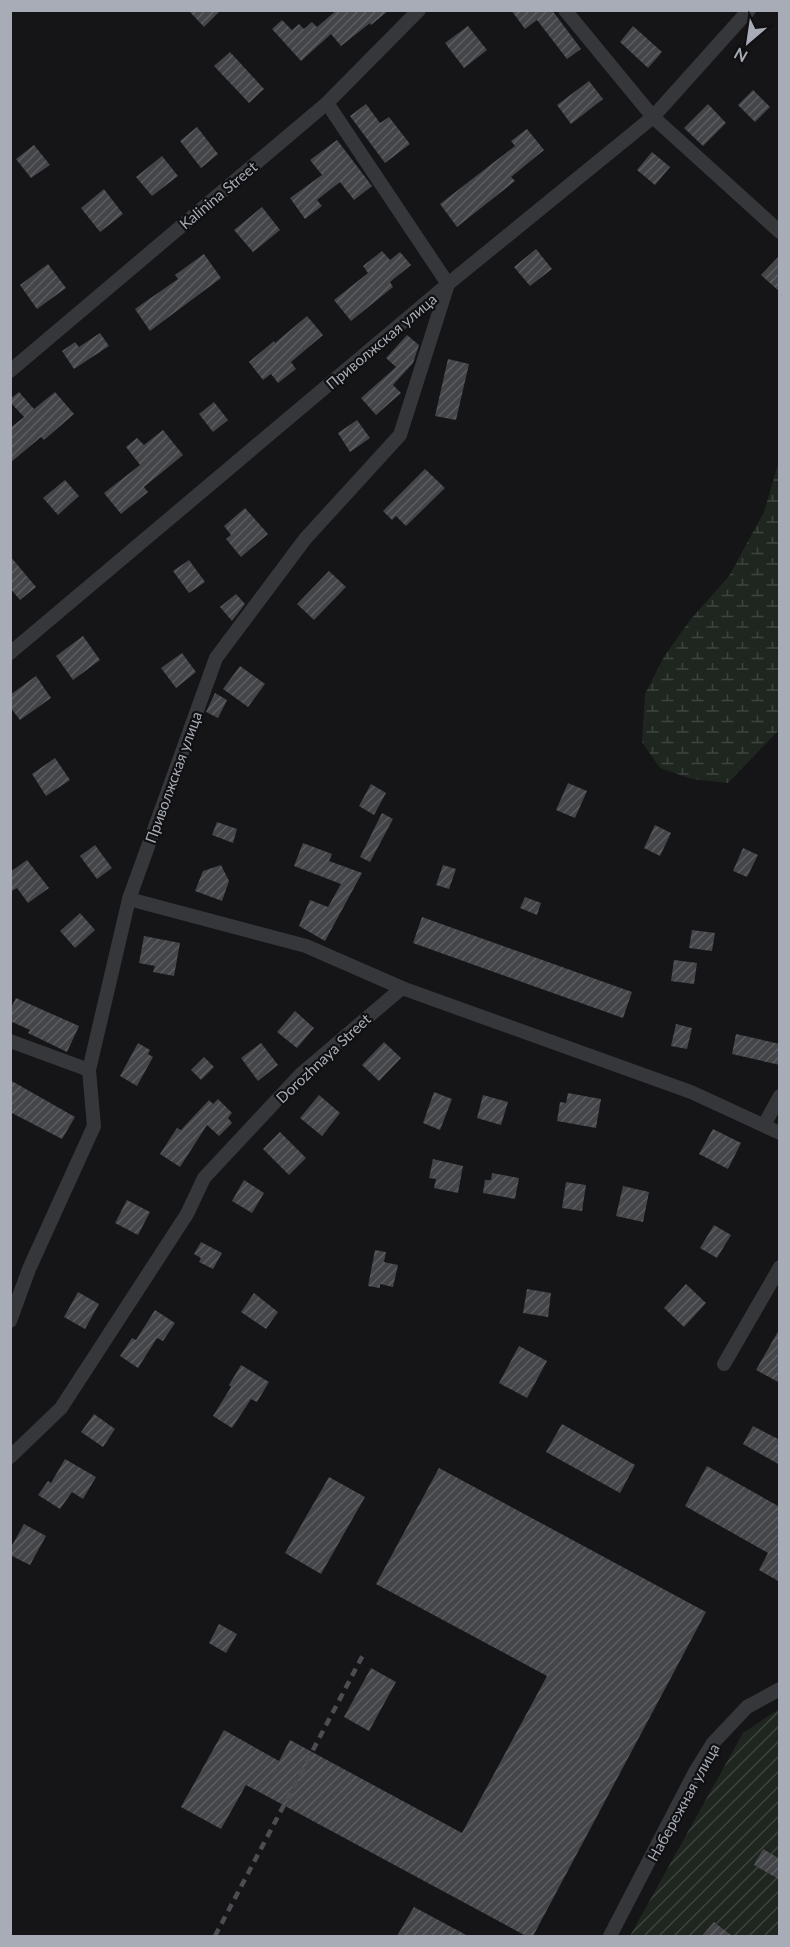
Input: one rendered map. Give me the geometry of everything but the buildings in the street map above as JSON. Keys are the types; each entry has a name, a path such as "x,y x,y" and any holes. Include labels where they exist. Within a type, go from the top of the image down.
{"street":[{"name":"Kalinina Street","path":"10,371 327,103 419,10"},
{"path":"565,10 652,117 780,232"},
{"name":"Приволжская улица","path":"10,653 448,284 652,117 749,10"},
{"name":"Приволжская улица","path":"327,103 448,284"},
{"name":"Приволжская улица","path":"10,1321 29,1269 94,1126 89,1070 129,899 216,658 305,539 400,435 448,284"},
{"path":"129,899 306,946 402,988 691,1092 780,1132"},
{"name":"Dorozhnaya Street","path":"10,1457 61,1408 187,1214 204,1178 301,1074 402,988"},
{"path":"10,1041 89,1070"},
{"path":"764,1125 780,1096"},
{"path":"724,1364 780,1267"},
{"name":"Набережная улица","path":"610,1936 695,1772 714,1743 747,1707 780,1689"}],"green space":[{"path":"779,461 779,730 728,783 692,779 660,768 642,742 645,694 665,655 691,619 729,576 764,512"},
{"path":"779,1709 779,1936 630,1936 743,1733"}],"railway":[{"path":"215,1936 363,1655"}]}
